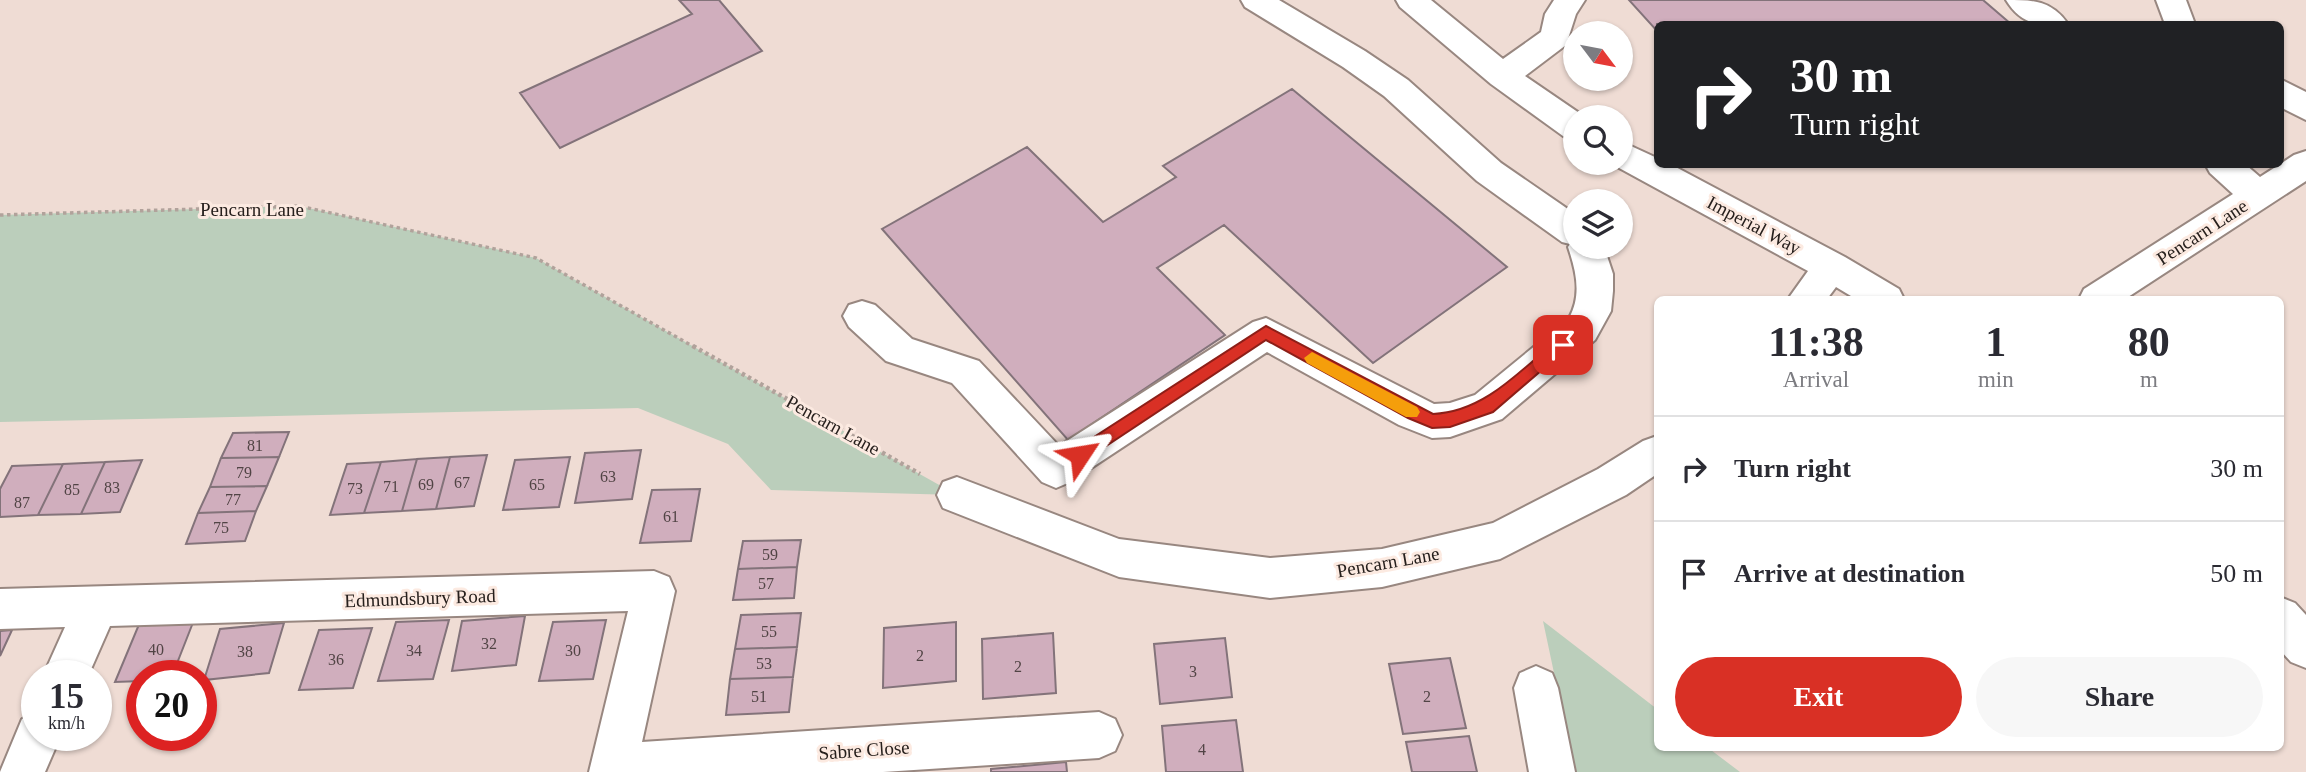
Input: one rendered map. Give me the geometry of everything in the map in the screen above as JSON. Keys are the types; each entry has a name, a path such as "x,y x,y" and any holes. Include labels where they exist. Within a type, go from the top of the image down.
{"street":[{"path":"1256,0 1354,59 1396,88 1489,172 1563,224"},
{"path":"1410,0 1502,76 1563,119"},
{"path":"1502,76 1555,37 1561,13 1570,0"},
{"path":"2021,0 2048,21"},
{"path":"2171,0 2179,21"},
{"path":"2284,94 2306,108"},
{"name":"Imperial Way","path":"1633,160 1881,296"},
{"name":"Pencarn Lane","path":"2103,296 2306,164"},
{"path":"2227,168 2258,195"},
{"path":"862,316 899,350 965,372 1056,470 1266,333 1432,421 1450,420 1488,407 1582,329 1592,311 1595,291 1595,274 1590,259"},
{"path":"1808,296 1832,267"},
{"name":"Pencarn Lane","path":"957,495 1119,558 1270,578 1382,568 1500,540 1612,482 1654,455"},
{"name":"Edmundsbury Road","path":"0,609 654,591 613,769"},
{"path":"72,660 97,606"},
{"path":"2284,622 2306,647"},
{"path":"1535,688 1552,772"},
{"name":"Sabre Close","path":"613,769 947,758 1099,735"},
{"path":"22,772 31,751"}],"path":[{"name":"Pencarn Lane","path":"0,215 299,206 536,258 957,495"}],"green space":[{"path":"299,206 536,258 957,495 771,490 728,444 638,408 0,422 0,215"},
{"path":"1543,621 1654,707 1654,751 1712,751 1740,772 1575,772"}],"building":[{"path":"679,0 719,0 762,51 560,148 520,93 692,14"},
{"path":"1629,0 1983,0 2008,21 1654,21 1654,28"},
{"path":"1292,89 1507,267 1373,363 1224,225 1157,268 1225,335 1068,440 882,229 1027,147 1103,222 1176,177 1163,166"},
{"path":"289,432 279,457 221,458 233,433"},
{"path":"641,450 632,499 575,503 585,453"},
{"path":"487,455 474,506 436,509 450,457"},
{"path":"279,457 267,486 210,487 221,458"},
{"path":"450,457 436,509 402,511 417,459"},
{"path":"570,457 559,507 503,510 515,460"},
{"path":"417,459 402,511 364,513 381,462"},
{"path":"142,460 120,512 81,514 105,462"},
{"path":"105,462 81,514 38,515 63,464"},
{"path":"381,462 364,513 330,515 347,464"},
{"path":"63,464 38,515 0,517 0,489 12,466"},
{"path":"267,486 256,511 198,513 210,487"},
{"path":"700,489 691,541 640,543 652,490"},
{"path":"256,511 245,541 186,544 198,513"},
{"path":"801,540 797,567 738,569 743,541"},
{"path":"797,567 794,598 733,600 738,569"},
{"path":"801,613 797,647 735,649 741,615"},
{"path":"525,616 516,665 452,671 462,621"},
{"path":"194,620 178,660 126,660 126,682 115,682 140,622"},
{"path":"449,620 433,679 378,681 396,622"},
{"path":"606,620 593,679 539,681 553,622"},
{"path":"956,622 956,681 883,688 884,628"},
{"path":"284,623 269,673 217,679 217,660 210,660 220,629"},
{"path":"372,628 353,688 299,690 319,630"},
{"path":"12,630 0,656 0,631"},
{"path":"1053,633 1056,693 983,699 982,639"},
{"path":"1225,638 1232,697 1160,704 1154,644"},
{"path":"797,647 793,677 730,679 735,649"},
{"path":"1450,658 1466,728 1403,734 1389,664"},
{"path":"793,677 789,712 726,715 730,679"},
{"path":"1236,720 1243,772 1166,772 1162,726"},
{"path":"1469,736 1477,772 1412,772 1406,742"},
{"path":"1066,762 1067,772 991,772 991,769"}],"slow traffic":[{"path":"1312,358 1412,412"}],"route":[{"path":"1080,455 1266,333 1432,421 1450,420 1488,407 1563,345"}]}
